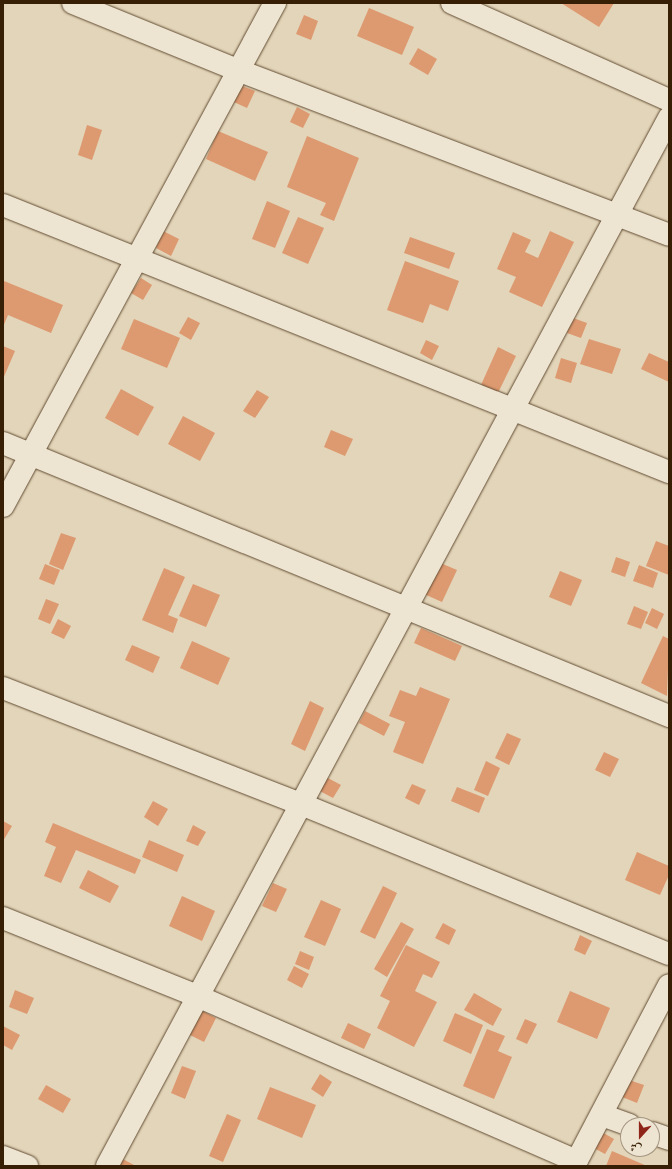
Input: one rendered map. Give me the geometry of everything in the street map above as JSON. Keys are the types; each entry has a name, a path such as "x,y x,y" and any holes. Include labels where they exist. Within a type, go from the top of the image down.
{"street":[{"path":"73,3 240,71 616,213 669,235"},
{"path":"3,506 139,258 275,3"},
{"path":"452,3 669,100"},
{"path":"107,1166 196,996 408,607 514,409 616,213 669,118"},
{"path":"3,205 139,258 669,472"},
{"path":"3,443 408,607 669,716"},
{"path":"3,688 301,804 669,954"},
{"path":"3,918 196,996 575,1164 669,985"},
{"path":"602,1115 620,1122"},
{"path":"3,1157 27,1166"}],"building":[{"path":"561,3 614,3 599,27"},
{"path":"369,8 414,27 402,55 357,36"},
{"path":"304,15 318,21 311,40 296,34"},
{"path":"418,48 437,59 428,75 409,64"},
{"path":"232,82 255,91 247,108 225,98"},
{"path":"297,107 310,114 303,128 290,122"},
{"path":"87,125 102,130 92,160 78,155"},
{"path":"218,131 268,152 255,181 206,159"},
{"path":"307,136 359,158 334,221 320,215 326,203 287,187"},
{"path":"267,201 290,211 275,248 252,239"},
{"path":"298,217 324,228 308,264 282,253"},
{"path":"163,231 179,239 171,256 156,248"},
{"path":"550,231 574,242 542,307 509,292 516,277 497,269 513,232 531,240 525,252 538,258"},
{"path":"410,237 455,253 449,269 404,253"},
{"path":"405,261 459,281 448,311 430,304 423,323 387,310"},
{"path":"141,278 152,285 143,300 131,293"},
{"path":"4,281 63,305 51,333 8,315 3,327"},
{"path":"188,317 200,323 191,340 179,333"},
{"path":"573,318 587,323 581,338 567,333"},
{"path":"134,319 180,338 167,368 121,349"},
{"path":"589,339 621,349 612,374 580,364"},
{"path":"426,340 439,346 432,360 420,353"},
{"path":"3,346 15,351 3,379"},
{"path":"498,347 516,356 498,393 481,385"},
{"path":"649,353 669,362 669,382 641,369"},
{"path":"561,358 577,363 571,383 555,378"},
{"path":"121,389 154,407 138,436 105,418"},
{"path":"257,390 269,397 255,418 243,411"},
{"path":"183,416 215,433 200,461 168,444"},
{"path":"331,430 353,439 345,456 324,447"},
{"path":"61,533 76,538 63,570 49,564"},
{"path":"656,541 669,546 669,575 646,566"},
{"path":"616,557 630,562 625,577 611,572"},
{"path":"438,562 457,570 442,602 424,594"},
{"path":"45,564 60,570 54,585 39,579"},
{"path":"639,565 658,573 653,588 633,581"},
{"path":"164,568 185,577 168,615 178,619 173,633 142,620"},
{"path":"560,571 582,580 571,606 549,597"},
{"path":"193,584 220,595 206,627 179,616"},
{"path":"46,599 59,604 50,624 38,619"},
{"path":"634,606 648,612 641,629 627,624"},
{"path":"652,608 664,614 657,629 645,623"},
{"path":"58,619 71,626 64,639 51,633"},
{"path":"421,628 462,646 455,661 414,643"},
{"path":"663,636 669,639 667,696 641,683"},
{"path":"192,641 230,658 218,685 180,668"},
{"path":"132,645 160,657 153,673 125,660"},
{"path":"420,687 450,699 423,764 393,752 405,722 389,716 400,690 416,696"},
{"path":"310,701 324,708 305,751 291,744"},
{"path":"365,711 390,724 384,736 359,723"},
{"path":"507,733 521,739 509,765 495,758"},
{"path":"604,752 619,759 610,777 595,770"},
{"path":"486,761 500,768 488,796 474,790"},
{"path":"326,777 341,785 333,798 318,790"},
{"path":"412,784 426,790 419,805 405,798"},
{"path":"457,787 485,798 479,813 451,801"},
{"path":"153,801 168,809 158,826 144,817"},
{"path":"3,821 12,826 3,841"},
{"path":"53,823 141,860 135,874 76,850 61,883 44,876 56,847 45,842"},
{"path":"193,825 206,832 198,846 186,841"},
{"path":"149,840 184,855 177,872 142,857"},
{"path":"637,852 669,866 669,875 660,895 625,880"},
{"path":"88,870 119,886 110,903 79,888"},
{"path":"273,883 287,889 276,912 262,906"},
{"path":"383,886 397,893 375,939 360,932"},
{"path":"182,896 215,911 202,941 169,926"},
{"path":"321,900 341,909 325,946 304,937"},
{"path":"401,922 414,929 387,977 374,969"},
{"path":"443,923 456,930 449,945 435,938"},
{"path":"580,935 592,941 585,955 574,950"},
{"path":"406,945 440,962 432,978 423,974 415,991 437,1002 414,1047 377,1028 390,1001 380,996"},
{"path":"300,951 314,957 309,970 295,964"},
{"path":"294,966 309,974 302,988 287,980"},
{"path":"15,990 34,998 27,1014 9,1007"},
{"path":"570,991 610,1008 597,1039 557,1022"},
{"path":"474,993 502,1009 493,1026 464,1010"},
{"path":"193,1006 216,1018 204,1042 180,1030"},
{"path":"455,1013 483,1025 471,1054 443,1041"},
{"path":"525,1019 537,1024 527,1044 516,1039"},
{"path":"348,1023 371,1034 364,1049 341,1038"},
{"path":"3,1026 20,1035 12,1050 3,1045"},
{"path":"487,1029 505,1036 498,1051 512,1057 494,1099 463,1086"},
{"path":"182,1066 196,1071 185,1099 171,1093"},
{"path":"320,1074 332,1082 323,1097 311,1089"},
{"path":"629,1080 644,1085 637,1103 622,1097"},
{"path":"46,1085 71,1099 63,1113 38,1099"},
{"path":"270,1087 316,1105 302,1138 257,1119"},
{"path":"227,1114 241,1120 223,1162 209,1156"},
{"path":"600,1131 614,1139 605,1154 592,1147"},
{"path":"612,1151 620,1154 620,1157 626,1157 647,1166 606,1166"},
{"path":"119,1157 134,1165 114,1166"}]}
